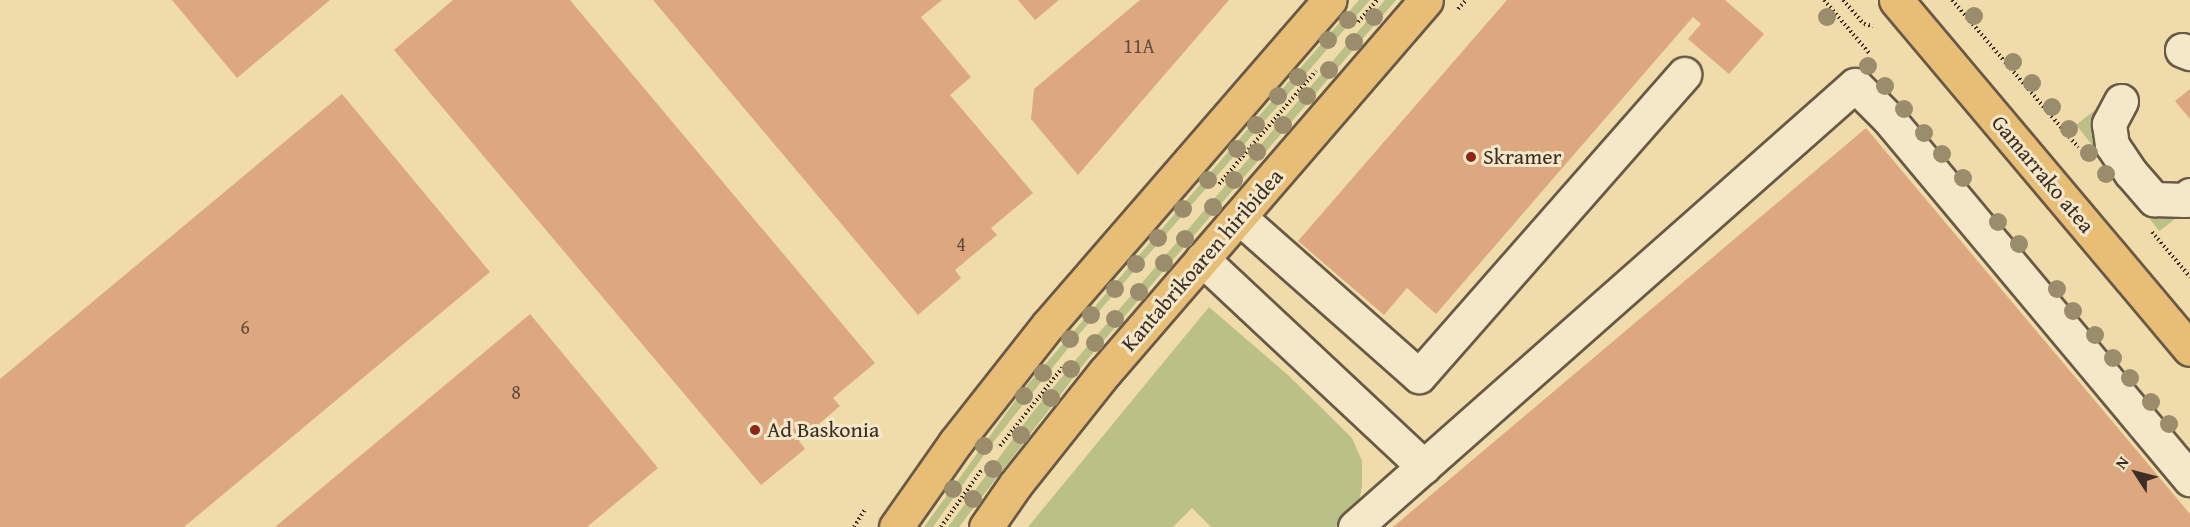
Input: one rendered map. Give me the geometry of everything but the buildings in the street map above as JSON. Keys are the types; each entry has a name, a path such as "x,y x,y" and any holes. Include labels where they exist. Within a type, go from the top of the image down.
{"main road":[{"path":"896,527 955,443 1048,325 1330,0"},
{"name":"Kantabrikoaren hiribidea","path":"986,527 1015,485 1105,372 1426,0"},
{"name":"Gamarrako atea","path":"1896,0 2190,349"}],"lane":[{"path":"1239,217 1419,376 1684,74"},
{"path":"1355,527 1855,85 1888,118 2190,479"},
{"path":"2121,101 2109,124 2112,145 2131,173 2154,199 2185,200 2190,195"},
{"path":"1203,259 1424,466"}],"path":[{"path":"1952,0 2086,156"},
{"path":"2148,228 2190,278"}],"green space":[{"path":"1359,0 1370,0 1081,332 991,445 933,527 924,527 1023,390"},
{"path":"1385,0 1396,0 1087,360 959,527 948,527 1029,417 1079,356"},
{"path":"2099,107 2182,213 2159,231 2076,125"},
{"path":"1209,307 1289,376 1352,438 1362,461 1362,487 1357,510 1336,527 1211,527 1192,508 1173,527 1028,527"}],"place":[{"name":"Skramer","path":"1471,157"},
{"name":"Ad Baskonia","path":"755,430"}]}
